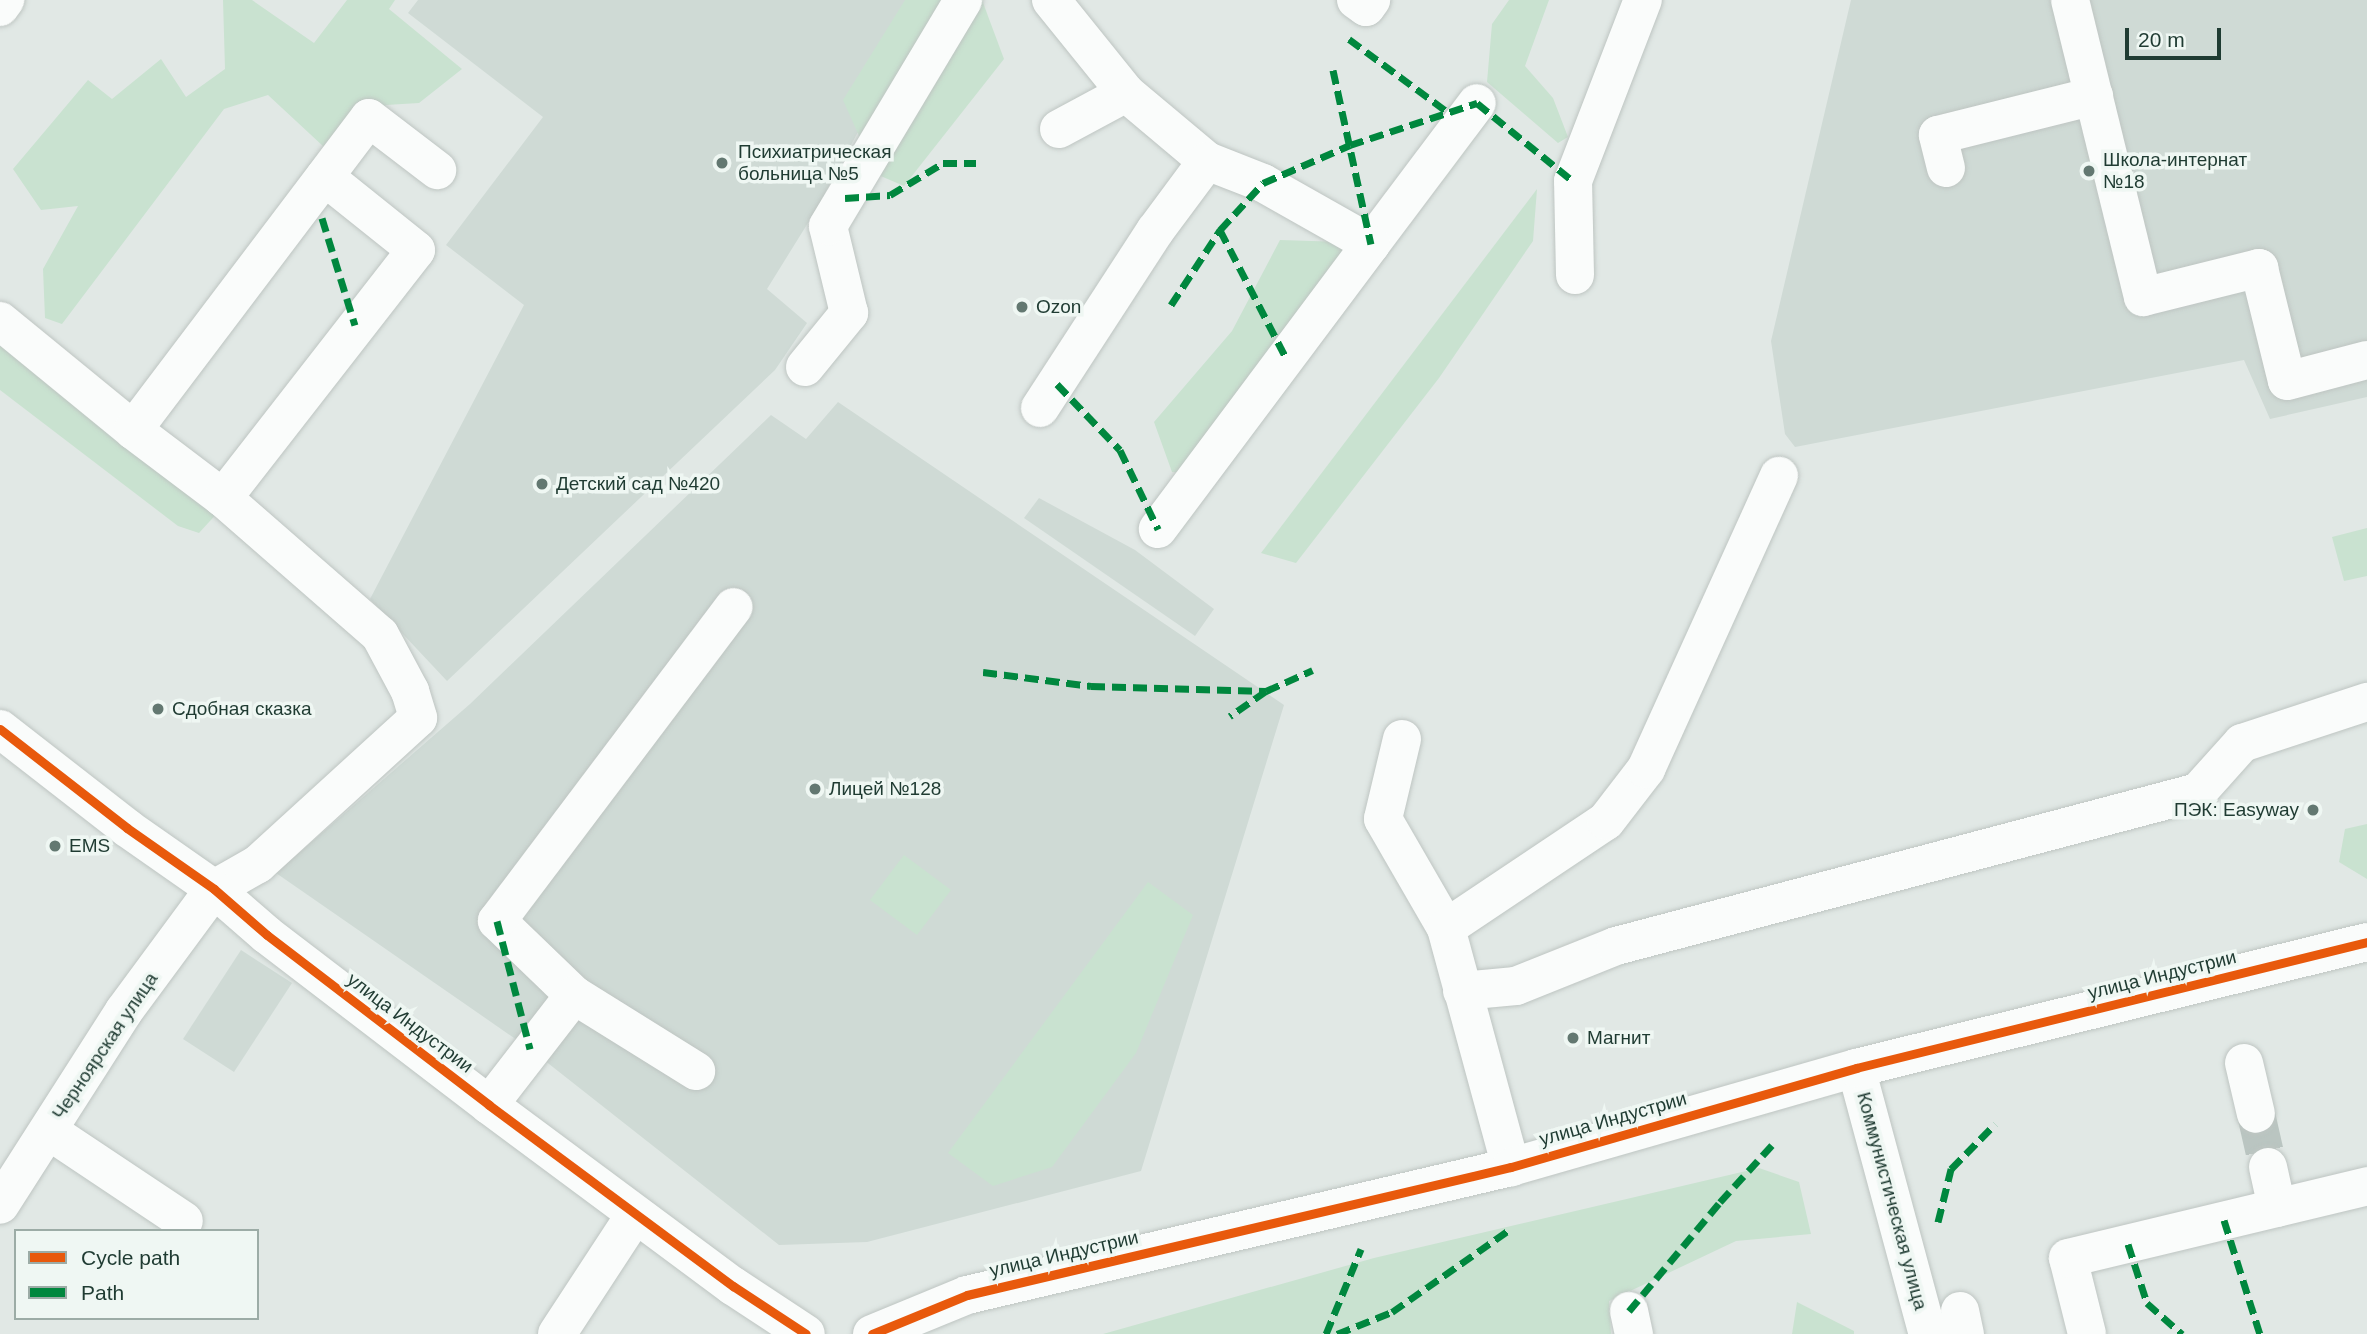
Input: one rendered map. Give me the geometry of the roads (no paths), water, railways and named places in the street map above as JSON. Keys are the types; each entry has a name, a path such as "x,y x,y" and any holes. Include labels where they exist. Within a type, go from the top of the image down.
{"street":[{"path":"0,7 5,0"},
{"path":"805,367 849,313 828,226 963,0"},
{"path":"1051,0 1126,93 1208,161 1264,183 1371,244"},
{"path":"1356,0 1366,7 1371,0"},
{"path":"1575,275 1573,181 1643,0"},
{"path":"2070,0 2143,297 2259,268 2287,381 2367,360"},
{"path":"1059,129 1126,93"},
{"path":"1946,168 1938,135 2094,96"},
{"path":"1158,529 1477,103"},
{"path":"133,430 369,118 437,170"},
{"path":"1040,408 1155,231 1208,161"},
{"path":"223,498 416,250 325,177"},
{"path":"0,321 133,430 223,498 380,635 410,691 418,718 258,864 214,889"},
{"path":"1446,928 1606,821 1646,769 1779,476"},
{"path":"696,1071 573,995 497,921 734,607"},
{"path":"1461,991 1516,986 1616,946 2198,792 2242,743 2367,702"},
{"name":"улица Индустрии","path":"0,729 127,828 214,889 267,935 489,1105 733,1286 806,1334"},
{"path":"1402,738 1383,819 1446,928 1511,1167"},
{"name":"Черноярская улица","path":"0,1205 124,1011 214,889"},
{"name":"улица Индустрии","path":"872,1334 967,1295 1511,1167 1856,1068 2367,942"},
{"path":"489,1105 573,995"},
{"path":"2244,1063 2256,1114"},
{"name":"Коммунистическая улица","path":"1856,1068 1928,1334"},
{"path":"49,1131 184,1221"},
{"path":"2268,1167 2277,1208"},
{"path":"2087,1334 2068,1258 2277,1208 2366,1190"},
{"path":"557,1334 635,1214"}],"tunnel":[{"path":"2256,1114 2268,1167"}],"place":[{"name":"Психиатрическая больница №5","path":"722,163"},
{"name":"Школа-интернат №18","path":"2089,171"},
{"name":"Ozon","path":"1022,307"},
{"name":"Детский сад №420","path":"542,484"},
{"name":"Сдобная сказка","path":"158,709"},
{"name":"Лицей №128","path":"815,789"},
{"name":"ПЭК: Easyway","path":"2313,810"},
{"name":"EMS","path":"55,846"},
{"name":"Магнит","path":"1573,1038"}]}
